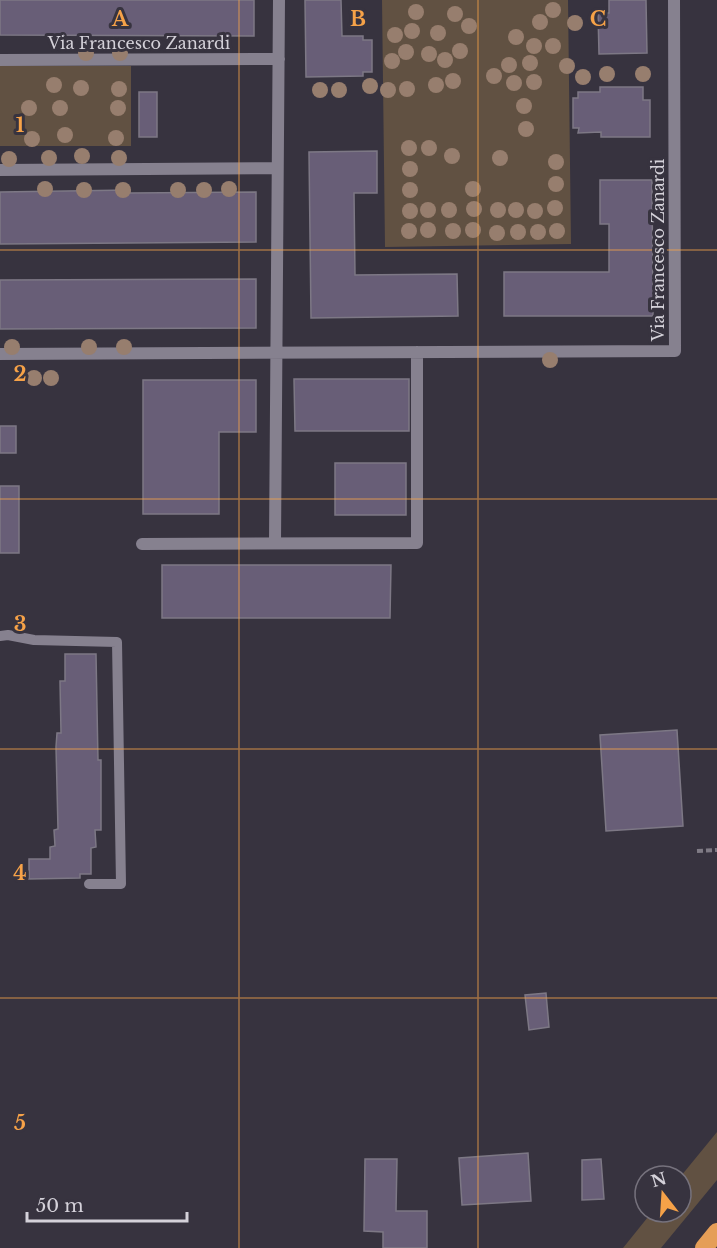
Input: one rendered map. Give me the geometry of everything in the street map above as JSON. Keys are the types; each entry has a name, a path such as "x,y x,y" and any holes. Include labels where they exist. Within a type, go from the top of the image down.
{"highway":[{"path":"704,1248 717,1232"}],"street":[{"path":"275,543 279,0"},
{"name":"Via Francesco Zanardi","path":"0,354 675,351 674,0"},
{"name":"Via Francesco Zanardi","path":"0,60 279,59"},
{"path":"0,170 277,168"},
{"path":"142,544 417,543 417,352"}],"lane":[{"path":"0,636 8,635 34,640 117,642 121,884 89,884"}],"path":[{"path":"697,851 717,850"}],"shaded area":[{"path":"382,0 568,0 571,244 385,247"},
{"path":"0,66 131,66 131,146 0,146"},
{"path":"717,1132 717,1180 693,1209 693,1164 691,1164"},
{"path":"642,1224 681,1224 661,1248 623,1248"}],"building":[{"path":"0,0 254,0 254,36 0,35"},
{"path":"305,0 341,0 342,36 363,36 363,40 372,40 372,72 363,72 363,76 306,77"},
{"path":"609,0 646,0 647,53 599,54 598,13 609,13"},
{"path":"600,87 643,87 643,100 650,100 650,137 601,137 601,132 578,133 579,128 573,128 573,98 578,98 578,92 600,92"},
{"path":"139,92 157,92 157,137 139,137"},
{"path":"377,151 377,193 354,193 355,275 457,274 458,316 311,318 309,152"},
{"path":"600,180 652,180 653,316 504,316 504,272 609,272 609,224 600,224"},
{"path":"130,190 130,193 256,192 256,242 0,244 0,192"},
{"path":"256,279 256,328 0,329 0,280"},
{"path":"294,379 409,379 409,431 295,431"},
{"path":"143,380 256,380 256,432 219,432 219,514 143,514"},
{"path":"0,426 16,426 16,453 0,453"},
{"path":"335,463 406,463 406,515 335,515"},
{"path":"0,486 19,486 19,553 0,553"},
{"path":"162,565 391,565 390,618 162,618"},
{"path":"65,654 96,654 98,760 101,760 101,830 95,830 96,847 91,848 91,874 80,874 80,878 29,879 29,859 50,859 50,847 55,846 54,830 58,829 56,747 57,733 61,733 60,681 65,681"},
{"path":"677,730 683,826 606,831 600,735"},
{"path":"546,993 549,1027 529,1030 525,995"},
{"path":"528,1153 531,1201 462,1205 459,1158"},
{"path":"365,1159 397,1159 396,1211 427,1211 427,1248 383,1248 383,1232 364,1231"},
{"path":"601,1159 604,1199 582,1200 582,1160"}]}
